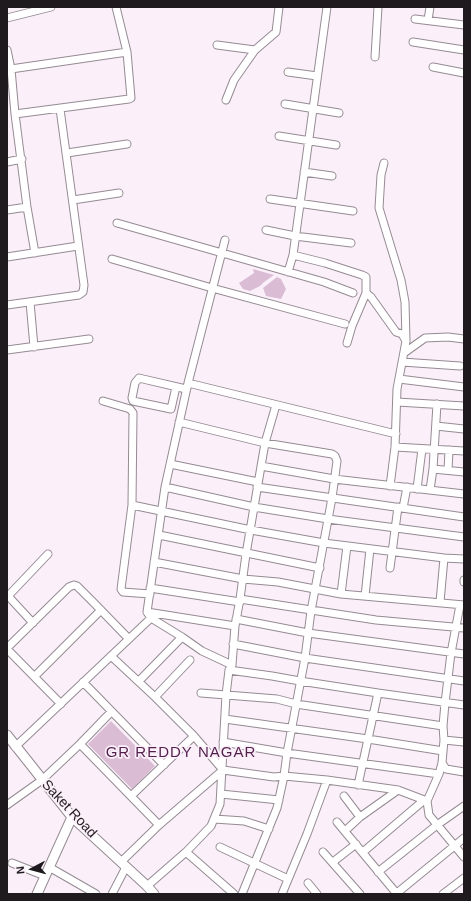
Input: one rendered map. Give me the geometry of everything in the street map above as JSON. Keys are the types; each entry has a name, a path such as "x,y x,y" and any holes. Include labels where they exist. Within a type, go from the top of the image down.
{"street":[{"path":"7,18 51,7"},
{"path":"15,114 131,98 127,52 116,7"},
{"path":"226,100 234,80 255,50 276,32 279,7"},
{"path":"288,272 293,255 327,7"},
{"path":"375,57 378,7"},
{"path":"428,20 430,7"},
{"path":"415,19 464,25"},
{"path":"413,42 464,50"},
{"path":"217,45 255,50"},
{"path":"7,50 11,70 27,207 35,253"},
{"path":"11,70 127,52"},
{"path":"433,67 464,73"},
{"path":"288,72 317,76"},
{"path":"285,104 338,113"},
{"path":"7,305 79,295 83,292 84,285 60,109"},
{"path":"279,136 336,144"},
{"path":"67,153 127,144"},
{"path":"7,162 22,159"},
{"path":"384,164 381,175 379,208 401,280 405,302 406,341 399,379 395,447 390,486"},
{"path":"304,172 332,176"},
{"path":"72,200 119,194"},
{"path":"270,199 353,211"},
{"path":"7,210 27,207"},
{"path":"117,223 324,282 353,293"},
{"path":"266,230 295,236 351,243"},
{"path":"15,747 129,639 149,615 150,591 165,487 187,386 225,240"},
{"path":"7,257 78,246"},
{"path":"293,255 325,263 366,277 366,293 346,343"},
{"path":"112,259 345,324"},
{"path":"366,293 371,297 396,332 402,334 406,341"},
{"path":"30,302 34,347"},
{"path":"404,354 425,338 448,337 464,339"},
{"path":"7,350 89,339"},
{"path":"402,362 460,366"},
{"path":"176,387 171,409 133,400 132,398 135,383 139,378 176,387 187,386 276,405 396,434"},
{"path":"399,379 464,387"},
{"path":"103,401 130,409 133,413 132,506 121,589 123,592 150,591 240,600 376,620 464,628"},
{"path":"397,402 464,406"},
{"path":"430,490 433,469 437,404"},
{"path":"147,886 186,852 211,826 220,804 226,694 235,622 240,600 246,554 265,443 276,405"},
{"path":"179,422 265,443 332,454 335,456 337,461 305,658 279,800 269,829 242,894"},
{"path":"436,426 464,429"},
{"path":"395,447 464,451"},
{"path":"417,489 422,449"},
{"path":"448,470 449,450"},
{"path":"170,464 258,484 332,498 464,517"},
{"path":"261,466 334,479 464,494"},
{"path":"433,469 464,472"},
{"path":"165,487 254,507 328,520 464,537"},
{"path":"390,568 395,528 407,487"},
{"path":"132,506 324,543 444,558 464,559"},
{"path":"159,535 320,568"},
{"path":"341,594 347,546"},
{"path":"365,596 370,549"},
{"path":"33,623 9,597 10,594 48,554"},
{"path":"440,602 444,558"},
{"path":"154,562 243,578 278,582 341,594 462,605 451,653 443,726 444,740 442,763 439,774 425,801 363,852"},
{"path":"61,704 7,648 69,587 74,585 77,586 129,639"},
{"path":"35,676 101,610"},
{"path":"149,615 235,622 464,654"},
{"path":"149,615 202,651 230,667 300,681 464,705"},
{"path":"138,681 182,637"},
{"path":"233,644 305,658 464,681"},
{"path":"111,656 194,736 223,770 274,777 284,776 327,780 398,790 425,801"},
{"path":"155,697 190,660"},
{"path":"83,682 164,765"},
{"path":"202,693 277,699 296,704 443,726"},
{"path":"358,785 378,693"},
{"path":"7,805 42,780 111,712"},
{"path":"225,719 443,751"},
{"name":"Saket Road","path":"7,735 72,817 154,894"},
{"path":"131,796 194,736"},
{"path":"444,740 464,742"},
{"path":"223,742 287,754 439,774"},
{"path":"80,744 159,826"},
{"path":"442,763 446,769 464,772"},
{"path":"112,894 124,865 159,826 223,770"},
{"path":"282,894 307,834 327,780"},
{"path":"345,830 360,817 398,790"},
{"path":"221,794 279,800"},
{"path":"344,796 360,817"},
{"path":"425,801 429,815 464,857"},
{"path":"378,872 436,825 464,806"},
{"path":"37,894 72,817"},
{"path":"214,819 244,822 269,829"},
{"path":"337,822 397,894 464,838"},
{"path":"333,862 356,844"},
{"path":"220,847 288,879"},
{"path":"186,852 234,894"},
{"path":"323,852 333,862 357,893"},
{"path":"12,863 45,876"},
{"path":"49,866 96,894"},
{"path":"443,894 464,878"},
{"path":"308,883 317,894"}],"shaded area":[{"path":"253,269 274,275 260,286 250,291 243,289 239,283 254,273"},
{"path":"277,277 281,279 286,289 281,299 266,296 263,288"},
{"path":"111,721 155,766 132,789 88,744"}],"district":[{"name":"GR REDDY NAGAR","path":"181,753"}]}
